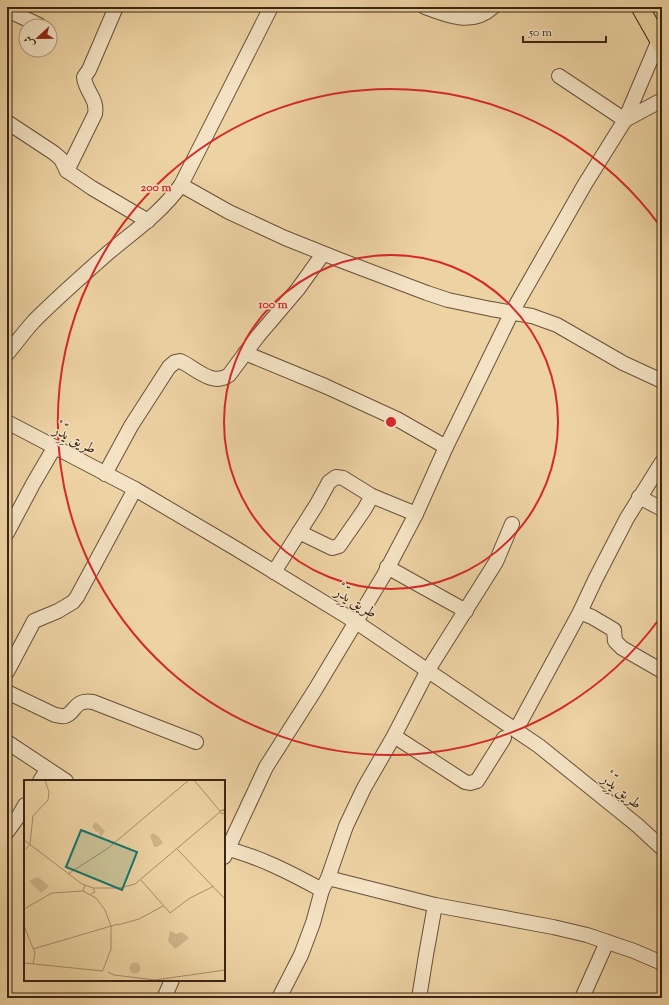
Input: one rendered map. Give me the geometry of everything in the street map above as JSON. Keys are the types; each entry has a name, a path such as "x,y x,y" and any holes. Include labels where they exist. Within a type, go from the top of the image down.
{"main road":[{"path":"640,7 660,43"}],"street":[{"path":"67,171 95,114 96,107 86,86 84,77 89,70 116,7"},
{"path":"7,354 54,301 108,253 164,207 181,185 271,7"},
{"path":"425,7 447,16 458,18 480,15 493,7"},
{"path":"7,10 24,18"},
{"path":"660,43 625,120 585,184 512,312 446,447 416,514 356,622 266,767 225,851 255,858 325,884 553,928 607,942 634,951 662,963"},
{"path":"559,76 625,120"},
{"path":"625,120 662,100"},
{"path":"7,122 54,153 61,159 67,171 92,188 148,221"},
{"path":"181,185 229,212 285,238 427,293 455,301 532,316 557,325 611,356 662,381"},
{"path":"105,474 134,420 170,367 175,362 180,361 210,377 219,380 229,375 245,353 298,289 323,254"},
{"path":"245,353 325,386 397,419 446,447"},
{"name":"طريق يِدِّرْ","path":"7,422 54,448 135,489 356,622 516,730 571,771 662,848"},
{"path":"7,533 54,448"},
{"path":"516,730 580,612 596,578 639,497 662,462"},
{"path":"274,572 318,504 329,482 334,477 343,478 372,496 416,514"},
{"path":"8,664 34,621 63,608 73,602 77,597 135,489"},
{"path":"299,532 332,548 339,546 372,496"},
{"path":"639,497 662,510"},
{"path":"279,998 301,955 349,820 364,788 394,736 428,670 496,562 512,524"},
{"path":"387,567 466,611"},
{"path":"580,612 614,630 615,641 622,648 662,671"},
{"path":"7,692 55,715 62,716 67,715 80,703 87,701 93,702 196,742"},
{"path":"394,736 465,782 470,783 477,781 504,738"},
{"path":"7,742 44,775 62,780"},
{"path":"7,832 24,807"},
{"path":"419,998 436,905"},
{"path":"582,998 607,942"},
{"path":"164,998 172,981"}]}
